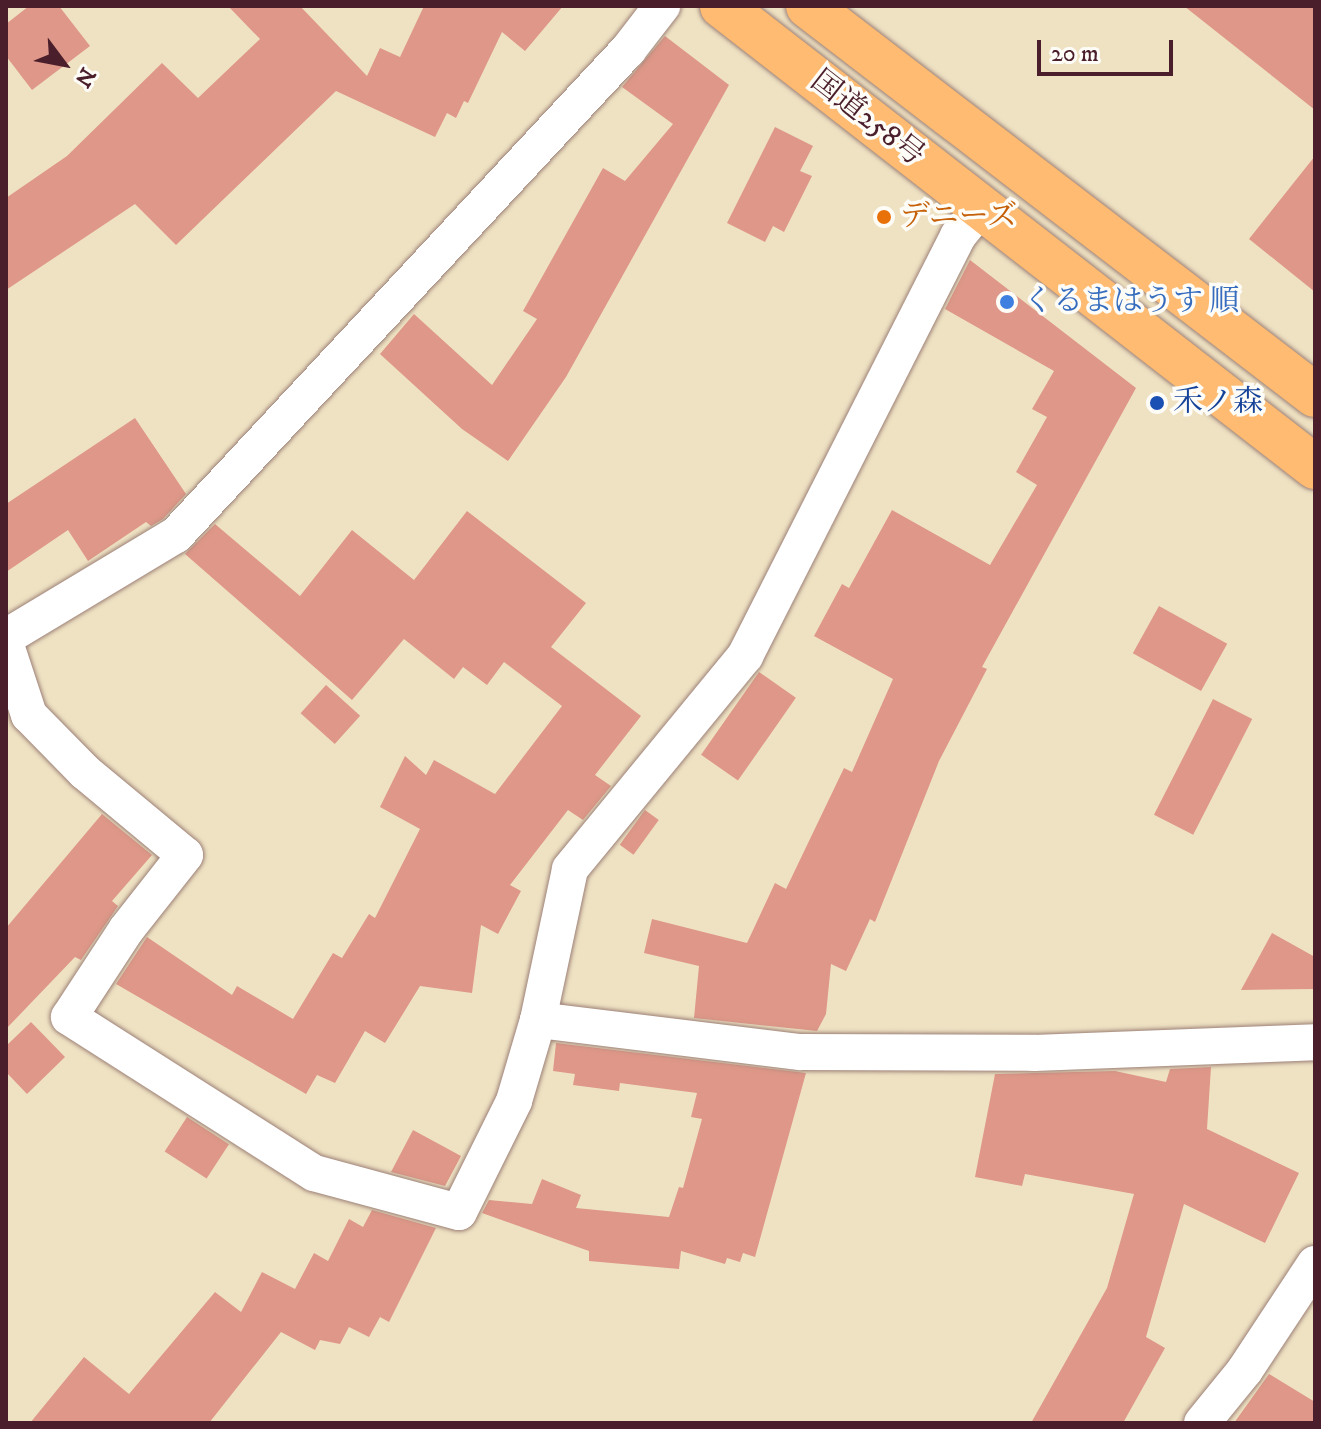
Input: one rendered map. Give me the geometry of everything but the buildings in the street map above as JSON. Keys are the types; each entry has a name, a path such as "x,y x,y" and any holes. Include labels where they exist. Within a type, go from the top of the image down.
{"highway":[{"name":"国道258号","path":"722,6 1315,467"},
{"name":"国道258号","path":"808,6 1315,395"}],"street":[{"path":"6,637 176,535 628,50 662,6"},
{"path":"6,645 29,715 85,772 185,855 126,930 69,1017 314,1173 459,1212 514,1101 538,1020 570,869 745,656 958,236 981,208"},
{"path":"538,1020 800,1052 1034,1053 1315,1042"},
{"path":"1202,1423 1245,1370 1315,1264"}],"place":[{"name":"デニーズ","path":"884,217"},
{"name":"くるまはうす 順","path":"1007,302"},
{"name":"禾ノ森","path":"1157,403"}]}
